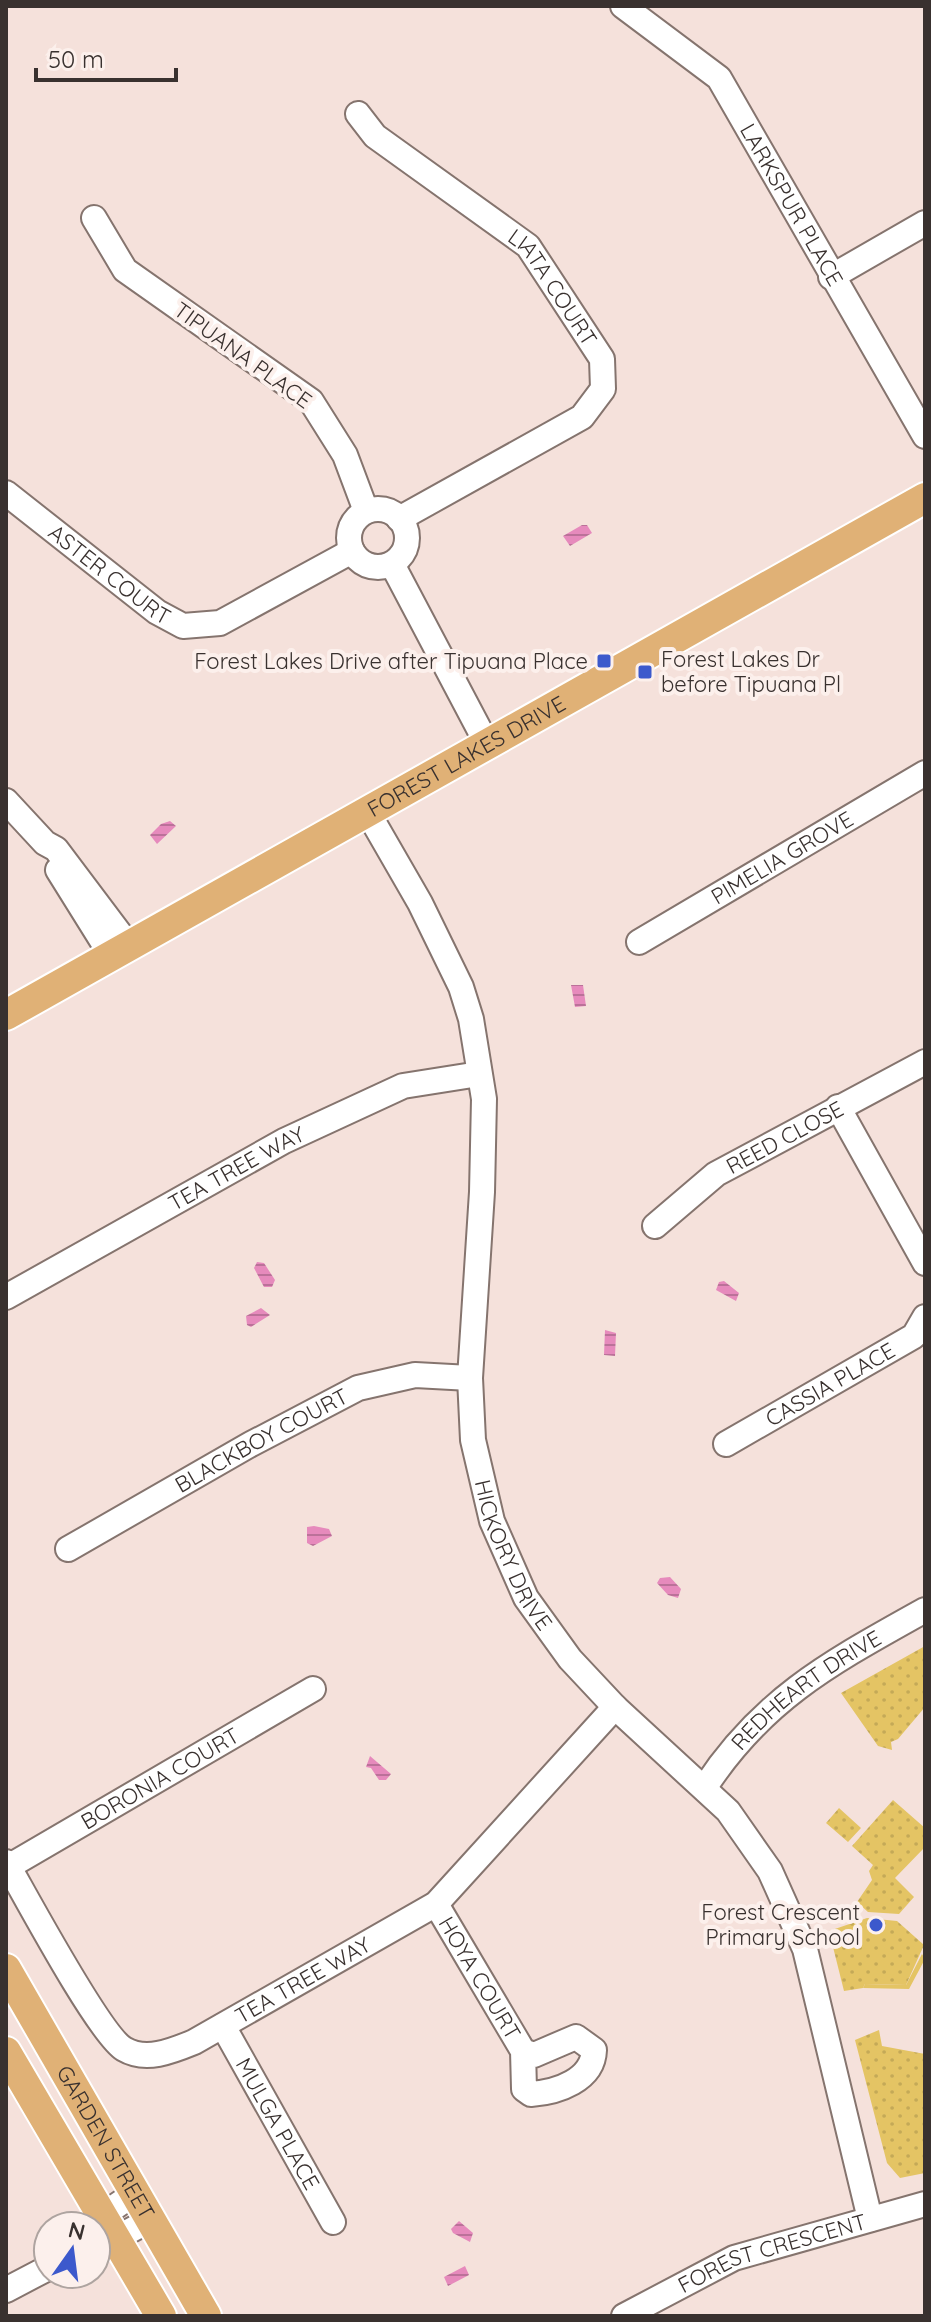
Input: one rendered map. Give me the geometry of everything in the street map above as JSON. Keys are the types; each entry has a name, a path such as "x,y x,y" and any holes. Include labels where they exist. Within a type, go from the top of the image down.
{"main road":[{"name":"FOREST LAKES DRIVE","path":"6,1015 925,498"},
{"name":"GARDEN STREET","path":"6,1969 206,2316"},
{"name":"GARDEN STREET","path":"6,2052 89,2210"},
{"name":"GARDEN STREET","path":"112,2253 161,2316"}],"street":[{"name":"LARKSPUR PLACE","path":"623,6 719,78 925,436"},
{"name":"LIATA COURT","path":"358,114 375,136 528,246 602,359 603,389 582,417 399,519"},
{"name":"TIPUANA PLACE","path":"94,218 125,270 311,401 345,455 366,511"},
{"path":"831,277 925,223"},
{"name":"ASTER COURT","path":"6,493 157,612 183,626 220,623 352,551"},
{"path":"386,510 399,519 405,528 405,548 392,564 372,566 358,559 352,551 350,531 354,522 366,511 386,510"},
{"path":"392,564 487,744"},
{"name":"PIMELIA GROVE","path":"639,942 925,773"},
{"path":"6,801 45,843 56,849 73,870 120,951"},
{"name":"HICKORY DRIVE","path":"367,811 420,903 461,987 471,1019 484,1099 482,1192 470,1378 473,1440 498,1534 526,1598 570,1659 615,1707 728,1811 770,1871 805,1949 870,2219"},
{"name":"REED CLOSE","path":"655,1226 716,1174 925,1062"},
{"name":"TEA TREE WAY","path":"6,1297 284,1141 403,1086 479,1074"},
{"path":"838,1107 925,1263"},
{"name":"CASSIA PLACE","path":"726,1444 914,1336 925,1317"},
{"name":"BLACKBOY COURT","path":"68,1549 251,1444 358,1388 415,1375 470,1378"},
{"name":"REDHEART DRIVE","path":"705,1787 746,1732 795,1687 925,1610"},
{"name":"BORONIA COURT","path":"7,1864 313,1689"},
{"name":"TEA TREE WAY","path":"7,1864 101,2023 124,2049 161,2056 223,2026 436,1904 615,1707"},
{"name":"HOYA COURT","path":"436,1904 523,2051"},
{"name":"MULGA PLACE","path":"223,2026 333,2222"},
{"path":"109,2210 135,2193"},
{"name":"FOREST CRESCENT","path":"624,2316 734,2258 925,2204"},
{"path":"112,2242 150,2220"},
{"path":"6,2290 32,2276"}],"shaded area":[{"path":"587,525 592,533 570,546 563,536"},
{"path":"170,821 176,826 157,844 150,835 161,824"},
{"path":"571,985 583,985 586,1006 575,1007"},
{"path":"257,1262 264,1263 275,1280 272,1287 264,1287 254,1268"},
{"path":"724,1281 739,1293 736,1301 716,1290 719,1282"},
{"path":"261,1308 270,1315 251,1327 247,1325 246,1316"},
{"path":"605,1330 616,1333 615,1356 604,1355"},
{"path":"307,1527 329,1529 332,1536 313,1546 307,1543"},
{"path":"670,1577 681,1589 678,1598 668,1595 657,1583 660,1578"},
{"path":"925,1646 925,1707 898,1739 891,1742 892,1750 878,1746 841,1693"},
{"path":"370,1756 391,1774 386,1780 379,1780 371,1768 366,1767"},
{"path":"893,1800 925,1828 925,1847 895,1878 914,1897 899,1914 868,1912 857,1902 872,1880 869,1871 873,1865 852,1846"},
{"path":"839,1808 861,1828 848,1842 826,1823"},
{"path":"867,1918 897,1921 924,1945 906,1985 865,1984 863,1988 844,1991 829,1931"},
{"path":"922,1954 925,1959 909,1989 863,1988 865,1984 906,1985"},
{"path":"879,2030 882,2046 925,2054 925,2173 900,2178 887,2163 855,2040"},
{"path":"459,2221 473,2233 470,2242 453,2233 451,2229"},
{"path":"465,2266 469,2275 448,2286 444,2277"}],"place":[{"name":"Forest Lakes Drive after Tipuana Place","path":"604,661"},
{"name":"Forest Lakes Dr before Tipuana Pl","path":"645,672"},
{"name":"Forest Crescent Primary School","path":"876,1925"}]}
